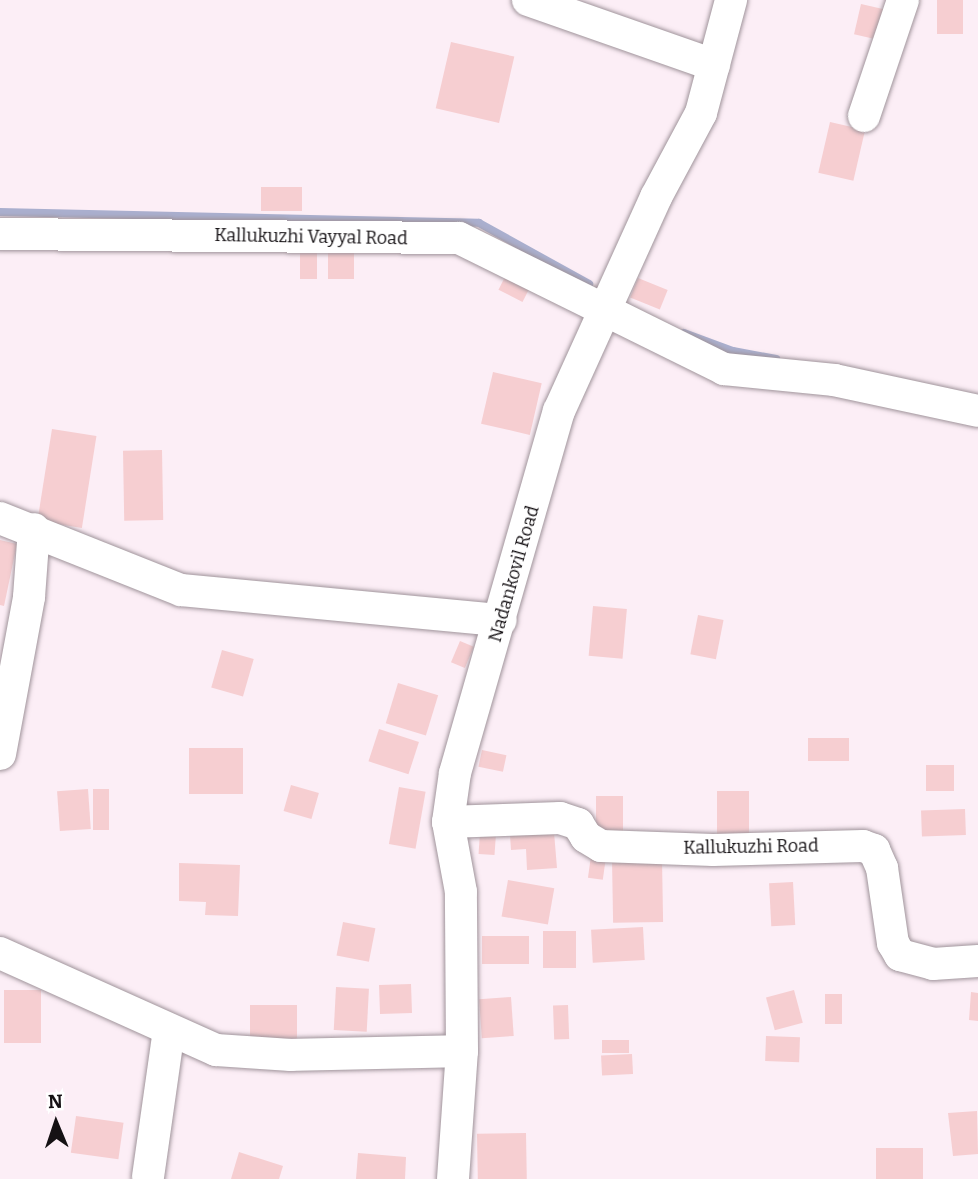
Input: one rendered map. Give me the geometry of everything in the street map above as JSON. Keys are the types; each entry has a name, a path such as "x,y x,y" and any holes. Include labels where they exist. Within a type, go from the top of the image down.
{"street":[{"path":"528,0 714,65"},
{"name":"Nadankovil Road","path":"453,1179 462,1051 461,892 448,822 455,774 559,411 701,113 731,0"},
{"path":"864,116 903,0"},
{"name":"Kallukuzhi Vayyal Road","path":"0,234 459,238 524,267 604,312 724,369 834,380 978,411"},
{"path":"0,518 34,529 181,590 501,620"},
{"path":"0,754 29,597 34,529"},
{"name":"Kallukuzhi Road","path":"448,822 559,818 578,824 586,837 601,846 713,850 863,846 874,850 882,867 893,943 900,955 933,964 978,961"},
{"path":"0,953 169,1030 228,1051 291,1055 462,1051"},
{"path":"148,1177 169,1030"}],"building":[{"path":"937,0 963,0 963,34 937,34"},
{"path":"861,4 888,10 881,41 854,34"},
{"path":"451,42 514,57 499,123 436,108"},
{"path":"830,122 865,130 853,181 818,173"},
{"path":"261,187 302,187 302,211 261,211"},
{"path":"300,249 317,249 317,279 300,279"},
{"path":"328,253 354,253 354,279 328,279"},
{"path":"508,271 532,283 523,302 498,290"},
{"path":"638,278 668,290 660,309 630,297"},
{"path":"493,372 542,383 530,435 481,424"},
{"path":"52,429 96,436 82,528 37,521"},
{"path":"162,450 163,520 124,521 123,451"},
{"path":"0,540 17,544 4,606 0,605"},
{"path":"593,606 627,609 623,659 589,656"},
{"path":"698,615 724,620 716,659 690,654"},
{"path":"460,641 474,647 465,668 451,662"},
{"path":"222,650 254,659 243,697 211,687"},
{"path":"398,683 438,695 426,735 386,723"},
{"path":"379,729 419,742 408,774 368,761"},
{"path":"808,738 849,738 849,761 808,761"},
{"path":"189,748 243,748 243,794 189,794"},
{"path":"482,750 506,755 503,772 478,767"},
{"path":"926,765 954,765 954,791 926,791"},
{"path":"291,785 319,793 311,819 284,811"},
{"path":"399,787 426,792 416,849 389,844"},
{"path":"88,789 91,829 60,831 57,791"},
{"path":"93,789 109,789 109,830 93,830"},
{"path":"717,791 749,791 749,836 717,836"},
{"path":"596,796 623,796 623,837 596,837"},
{"path":"965,809 966,835 922,837 921,811"},
{"path":"554,832 557,868 527,870 526,849 511,850 510,835"},
{"path":"480,833 496,834 494,855 479,854"},
{"path":"591,856 606,858 603,880 588,878"},
{"path":"662,859 663,922 613,923 612,860"},
{"path":"179,863 240,865 238,916 205,915 206,902 179,901"},
{"path":"508,880 554,888 548,925 502,916"},
{"path":"793,882 795,925 771,926 769,883"},
{"path":"343,922 375,928 369,962 337,955"},
{"path":"643,927 645,960 593,963 591,930"},
{"path":"543,931 576,931 576,968 543,968"},
{"path":"482,936 529,936 529,964 482,964"},
{"path":"411,984 412,1013 380,1014 379,985"},
{"path":"336,987 369,989 367,1032 334,1030"},
{"path":"4,990 41,990 41,1043 4,1043"},
{"path":"794,990 803,1023 775,1030 766,998"},
{"path":"971,992 978,993 978,1021 969,1020"},
{"path":"825,994 842,994 842,1024 825,1024"},
{"path":"511,997 514,1036 482,1038 479,999"},
{"path":"250,1005 297,1005 297,1041 250,1041"},
{"path":"568,1005 569,1039 554,1040 553,1006"},
{"path":"766,1036 800,1037 799,1062 765,1061"},
{"path":"602,1040 629,1040 629,1053 602,1053"},
{"path":"632,1054 633,1074 602,1076 601,1056"},
{"path":"977,1111 978,1154 953,1156 948,1113"},
{"path":"76,1116 124,1123 118,1159 71,1153"},
{"path":"526,1133 527,1179 478,1179 477,1134"},
{"path":"876,1148 923,1148 923,1179 876,1179"},
{"path":"239,1152 283,1166 279,1179 231,1179"},
{"path":"358,1153 406,1157 405,1179 356,1179"}],"waterway":[{"path":"0,212 479,223 589,284"},
{"path":"684,333 733,351 776,359"}]}
